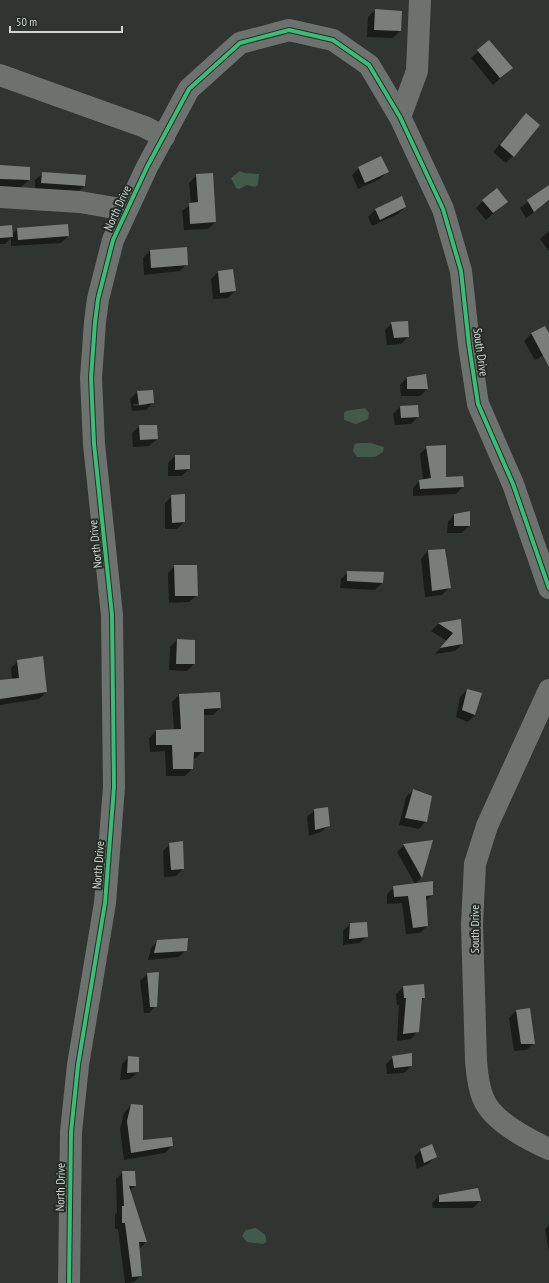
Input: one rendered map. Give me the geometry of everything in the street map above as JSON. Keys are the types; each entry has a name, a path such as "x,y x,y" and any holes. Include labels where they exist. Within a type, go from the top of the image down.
{"street":[{"path":"400,117 417,71 420,0"},
{"name":"North Drive","path":"69,1283 71,1132 78,1065 105,903 114,787 112,615 94,444 91,378 98,299 113,240 126,210 189,89 240,43 288,30 333,40 368,66 400,117"},
{"path":"0,75 144,127 164,137"},
{"name":"South Drive","path":"400,117 443,209 461,271 469,345 478,404 513,484 549,588"},
{"path":"0,197 80,202 126,210"},
{"name":"South Drive","path":"549,690 487,826 475,864 472,924 476,1061 478,1081 483,1099 494,1114 511,1128 530,1140 549,1149"}],"shaded area":[{"path":"240,171 259,174 258,185 255,187 247,185 239,189 236,188 231,178"},
{"path":"365,408 369,413 368,419 356,424 344,420 344,413 346,411"},
{"path":"357,443 370,443 384,447 383,452 375,457 357,457 353,451 354,445"},
{"path":"256,1228 266,1237 266,1242 263,1244 247,1242 242,1236 246,1230"}],"building":[{"path":"375,9 402,11 401,31 374,30"},
{"path":"489,40 513,68 500,78 477,50"},
{"path":"526,113 540,125 514,157 500,145"},
{"path":"381,156 389,172 365,183 358,167"},
{"path":"0,165 30,167 30,180 0,179"},
{"path":"42,172 86,175 85,186 41,183"},
{"path":"213,173 216,222 190,224 189,203 198,202 196,174"},
{"path":"549,185 549,200 534,212 527,200"},
{"path":"497,188 508,202 493,213 482,200"},
{"path":"402,196 406,207 380,220 375,209"},
{"path":"68,224 69,236 18,240 17,228"},
{"path":"12,225 13,237 0,238 0,226"},
{"path":"187,247 188,265 151,268 150,250"},
{"path":"233,269 236,291 220,293 218,271"},
{"path":"408,321 409,337 394,338 391,322"},
{"path":"545,326 549,333 549,367 531,333"},
{"path":"426,374 428,389 407,389 407,377"},
{"path":"153,390 154,403 139,405 137,391"},
{"path":"418,405 419,417 401,418 400,406"},
{"path":"139,425 157,425 158,439 140,440"},
{"path":"446,445 446,477 463,476 464,487 420,489 419,480 431,478 426,446"},
{"path":"175,455 190,455 190,469 175,470"},
{"path":"185,494 185,522 172,523 171,495"},
{"path":"470,511 470,526 454,526 454,514"},
{"path":"445,549 451,588 432,591 428,550"},
{"path":"174,565 197,565 198,596 175,596"},
{"path":"347,571 384,572 383,583 347,581"},
{"path":"461,619 463,644 440,648 453,633 438,623"},
{"path":"177,639 195,640 195,664 176,664"},
{"path":"43,656 47,692 0,699 0,680 19,678 17,660"},
{"path":"467,689 482,693 475,715 462,710"},
{"path":"220,692 221,708 204,709 204,752 194,752 193,769 173,769 172,745 156,745 156,730 181,729 179,694"},
{"path":"413,789 432,796 427,822 405,818"},
{"path":"328,807 330,826 315,830 314,809"},
{"path":"433,840 422,878 403,844"},
{"path":"183,841 184,869 171,870 169,843"},
{"path":"433,881 433,895 426,896 428,926 413,928 408,896 394,897 393,886"},
{"path":"367,922 368,937 349,939 350,923"},
{"path":"188,938 187,951 154,953 157,940"},
{"path":"159,972 157,1007 150,1007 147,973"},
{"path":"424,984 425,998 422,998 419,1032 403,1034 406,998 404,998 403,986"},
{"path":"530,1008 535,1044 521,1044 516,1010"},
{"path":"412,1053 412,1066 394,1068 392,1056"},
{"path":"128,1056 139,1057 139,1072 127,1073"},
{"path":"131,1104 143,1105 143,1140 172,1137 173,1146 131,1153 127,1121"},
{"path":"432,1144 437,1157 424,1163 420,1149"},
{"path":"122,1171 135,1171 136,1186 129,1186 147,1242 139,1242 142,1276 132,1277 125,1223 122,1223 122,1206 124,1206"},
{"path":"478,1188 481,1201 439,1202 439,1195"}],"cycle path":[{"path":"69,1283 71,1132 78,1065 105,903 114,787 112,615 94,444 91,378 98,299 113,240 147,167 189,89 240,43 289,30 333,40 369,65 400,117 443,209 461,271 469,345 478,404 513,484 549,588"}]}
